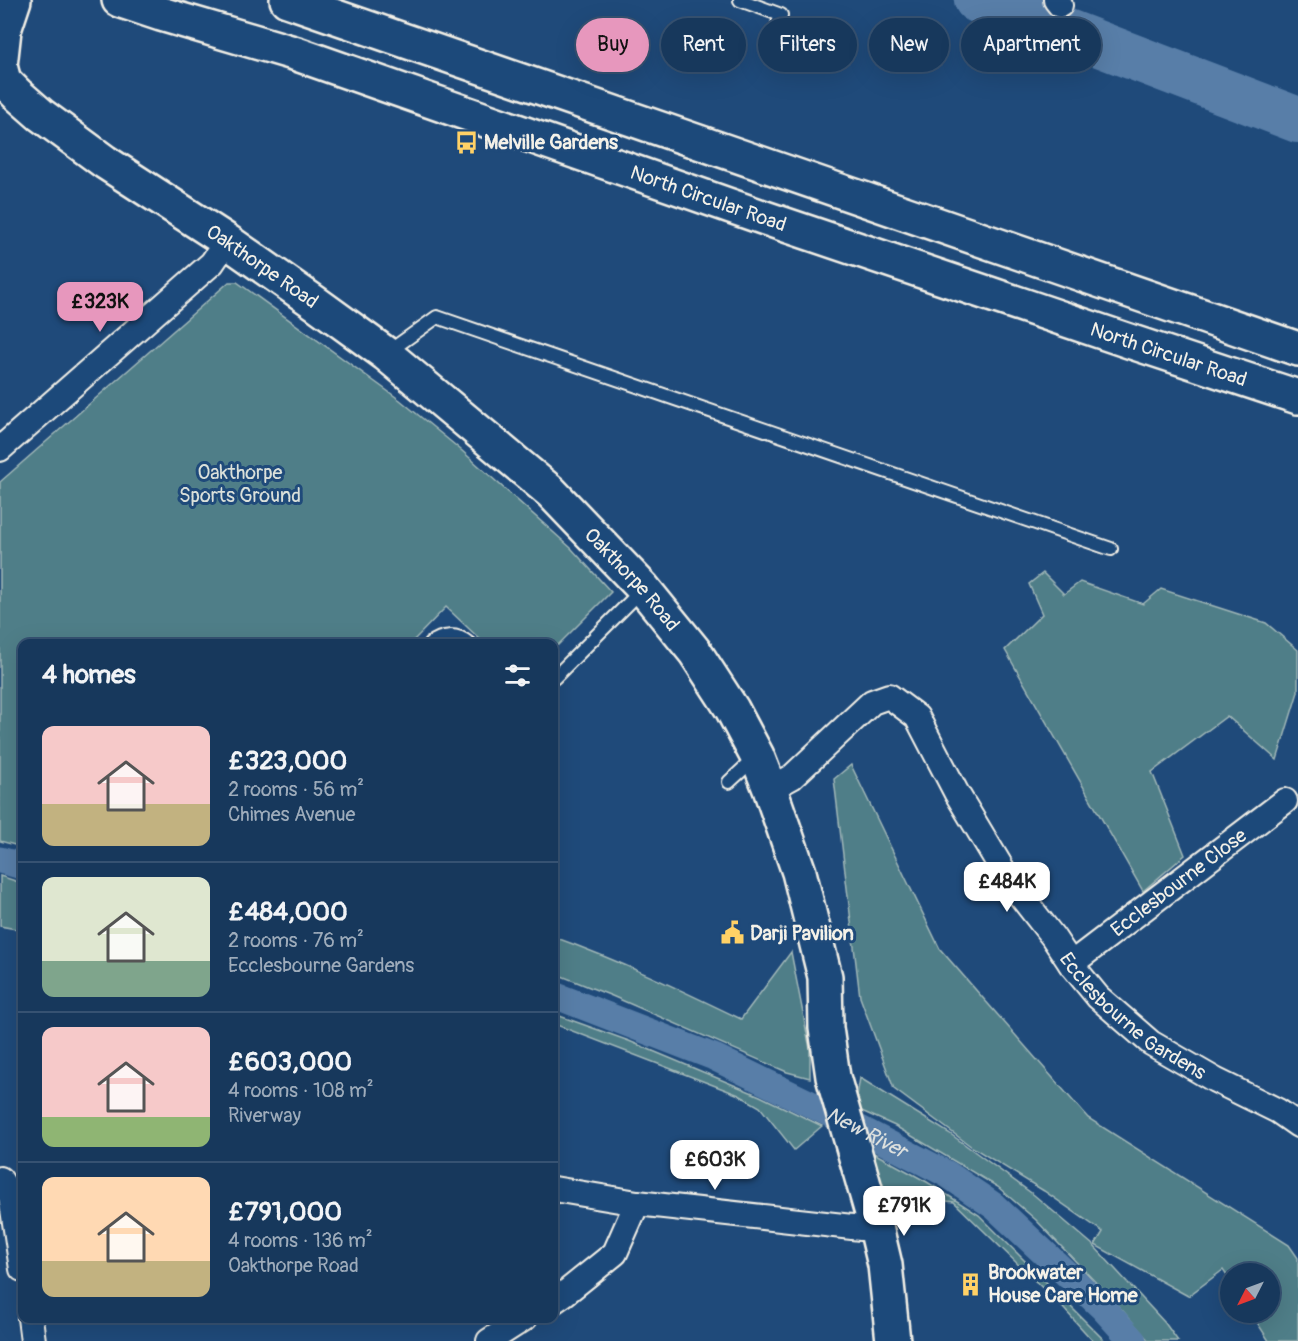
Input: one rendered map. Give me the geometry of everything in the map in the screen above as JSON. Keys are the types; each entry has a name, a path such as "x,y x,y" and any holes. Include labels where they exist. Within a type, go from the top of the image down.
{"main road":[{"name":"Oakthorpe Road","path":"14,0 4,30 1,76 17,94 41,116 105,162 227,241 386,354 551,492 644,588 695,652 732,709 757,756 799,872 825,977 826,1028 832,1077 885,1265 893,1341"},
{"name":"North Circular Road","path":"119,0 297,54 765,218 1298,397"},
{"path":"287,0 355,12 1298,350"}],"street":[{"path":"0,449 212,263 227,241"},
{"name":"Ecclesbourne Gardens","path":"770,789 792,777 872,702 889,696 917,717 957,792 1010,882 1098,997 1151,1043 1215,1080 1278,1111 1298,1125"},
{"name":"Ecclesbourne Close","path":"1071,964 1292,799"},
{"path":"558,1190 637,1203 861,1228 876,1227"},
{"path":"8,1193 18,1247"},
{"path":"558,1298 615,1253 637,1203"},
{"path":"31,1323 33,1341"},
{"path":"489,1341 517,1323"}],"lane":[{"path":"740,0 781,15 780,18"},
{"path":"386,354 437,317 1111,549"},
{"path":"558,674 644,588"},
{"path":"435,639 446,635 463,639"},
{"path":"729,782 757,756"}],"green space":[{"name":"Oakthorpe Sports Ground","path":"229,282 237,282 400,400 461,450 571,548 611,592 558,645 558,639 480,639 446,607 415,639 18,639 18,846 0,841 0,482"},
{"path":"1043,573 1064,594 1080,582 1143,604 1161,589 1266,623 1298,650 1298,692 1277,760 1227,716 1152,772 1185,855 1143,891 1005,650 1042,614 1029,584"},
{"path":"851,765 940,949 1088,1118 1289,1245 1298,1258 1298,1341 1269,1341 1257,1323 1280,1323 1280,1263 1220,1263 1220,1272 1188,1296 1095,1245 1103,1232 1044,1191 972,1147 894,1089 860,997 834,779"},
{"path":"0,876 18,882 18,929 0,926"},
{"path":"558,938 625,965 741,1019 791,952 810,1049 810,1078 787,1072 558,975"},
{"path":"558,1015 629,1041 760,1096 822,1126 794,1150 760,1107 739,1095 558,1026"},
{"path":"860,1078 949,1133 1034,1195 1093,1245 1165,1323 1178,1341 1149,1341 1036,1220 998,1187 895,1126 855,1108"},
{"path":"870,1151 927,1182 979,1215 1105,1341 1093,1341 1064,1309 954,1202 885,1193"}],"waterway":[{"path":"977,0 1018,13 1298,120"},
{"name":"New River","path":"0,860 18,865"},
{"name":"New River","path":"558,997 714,1057 947,1174 994,1206 1103,1308 1133,1341"}],"place":[{"name":"Melville Gardens","path":"466,142"},
{"name":"Darji Pavilion","path":"732,933"},
{"name":"Brookwater House Care Home","path":"970,1284"}]}
